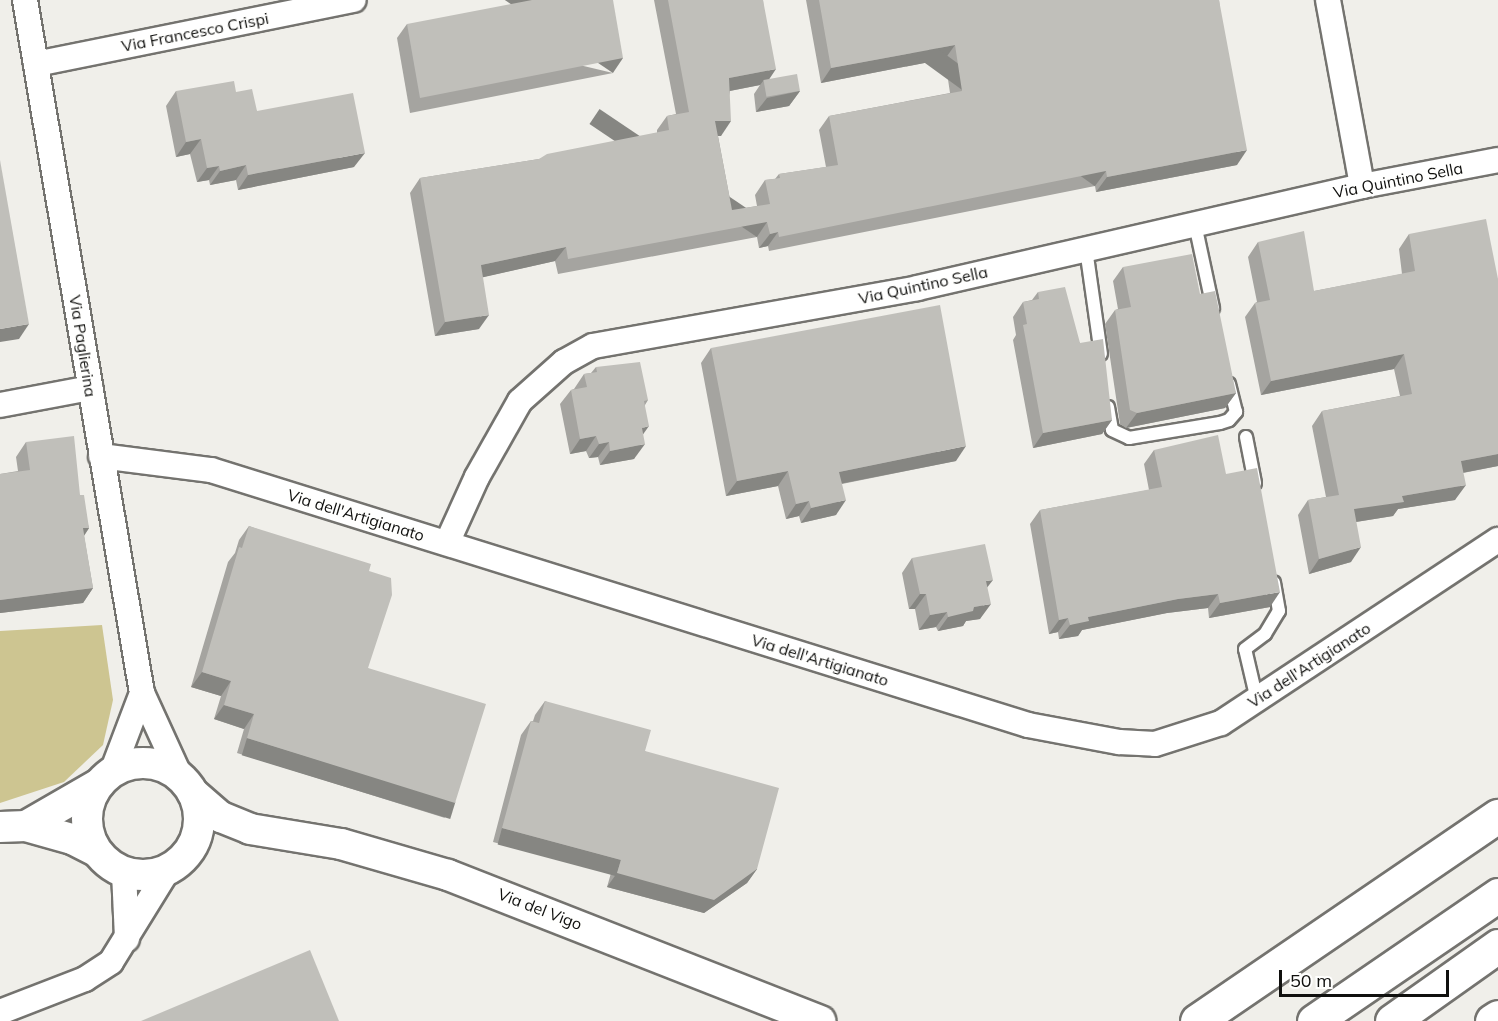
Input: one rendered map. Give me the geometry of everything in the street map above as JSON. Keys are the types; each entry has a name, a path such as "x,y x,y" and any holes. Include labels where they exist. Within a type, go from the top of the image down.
{"highway":[{"path":"1197,1021 1498,816"},
{"path":"1314,1021 1498,895"},
{"path":"1392,1021 1498,946"},
{"path":"1492,1021 1498,1017"}],"street":[{"name":"Via Paglierina","path":"25,0 142,693 187,786"},
{"name":"Via Francesco Crispi","path":"36,64 354,0"},
{"path":"1328,0 1362,186"},
{"name":"Via Quintino Sella","path":"447,543 477,477 519,401 564,362 593,346 917,288 1362,186 1498,160"},
{"path":"0,405 90,388"},
{"name":"Via dell'Artigianato","path":"101,456 210,470 1028,725 1119,742 1155,744 1221,723 1498,540"},
{"path":"96,851 87,817 142,693"},
{"path":"0,1012 85,979 111,962 173,866 191,849 198,831 199,812 187,786 165,768 146,763 106,778 13,827"},
{"name":"Via del Vigo","path":"187,786 221,817 250,829 341,844 448,875 820,1021"},
{"path":"13,827 72,839 96,851 123,872 141,876 173,866 206,846 250,829"},
{"path":"123,872 127,939"}],"lane":[{"path":"1195,224 1215,320"},
{"path":"1086,249 1103,371"},
{"path":"1107,394 1112,430 1129,438 1229,420 1236,412 1226,366"},
{"path":"1246,436 1257,495"},
{"path":"1257,700 1245,649 1265,634 1279,611 1270,565"}],"shaded area":[{"path":"102,625 113,700 103,745 64,782 0,803 0,631"}],"building":[{"path":"532,0 613,0 623,58 420,98 407,24"},
{"path":"668,0 763,0 776,69 729,78 731,121 715,121 732,210 770,204 765,180 780,178 779,174 838,165 829,116 962,91 955,45 831,68 819,0 1219,0 1247,150 1107,177 1106,171 779,237 778,232 770,234 767,222 568,259 566,247 481,265 489,315 445,322 420,178 539,159 547,154 669,130 667,116 689,112"},
{"path":"797,74 800,91 766,97 764,80"},
{"path":"234,81 236,92 252,89 257,111 353,93 365,153 248,175 246,165 220,171 219,166 207,168 201,139 186,142 176,91"},
{"path":"0,160 29,324 0,329"},
{"path":"1486,219 1498,279 1498,454 1461,461 1466,485 1402,496 1404,502 1354,509 1361,547 1319,559 1308,500 1339,495 1322,411 1412,394 1404,354 1271,381 1255,303 1270,300 1258,242 1304,231 1314,291 1415,271 1409,234"},
{"path":"1192,254 1200,294 1215,291 1236,393 1137,413 1130,410 1115,310 1131,307 1123,267"},
{"path":"1065,287 1080,343 1103,339 1112,420 1043,433 1023,325 1027,324 1023,302 1039,299 1038,292"},
{"path":"940,305 966,446 839,472 846,500 811,508 809,501 796,504 788,471 737,481 711,348"},
{"path":"640,362 648,400 644,401 649,426 642,428 645,444 610,451 609,442 599,444 596,436 580,439 571,390 587,387 584,374 597,372 596,367"},
{"path":"1218,435 1226,474 1257,468 1280,592 1220,603 1218,594 1178,599 1088,617 1089,621 1070,625 1068,618 1059,620 1040,510 1162,487 1154,450"},
{"path":"74,436 80,495 84,495 89,528 83,528 93,588 0,600 0,474 30,470 26,442"},
{"path":"249,526 371,564 369,571 391,578 392,595 368,668 486,704 455,803 247,738 254,714 224,705 231,681 202,672 239,547 242,548"},
{"path":"985,544 993,580 986,581 991,604 974,607 973,611 948,617 947,612 930,615 926,594 920,594 912,558"},
{"path":"545,701 651,730 645,751 779,788 757,869 714,900 617,873 621,860 502,828 531,721 539,723"},
{"path":"310,950 339,1021 141,1021"}]}
